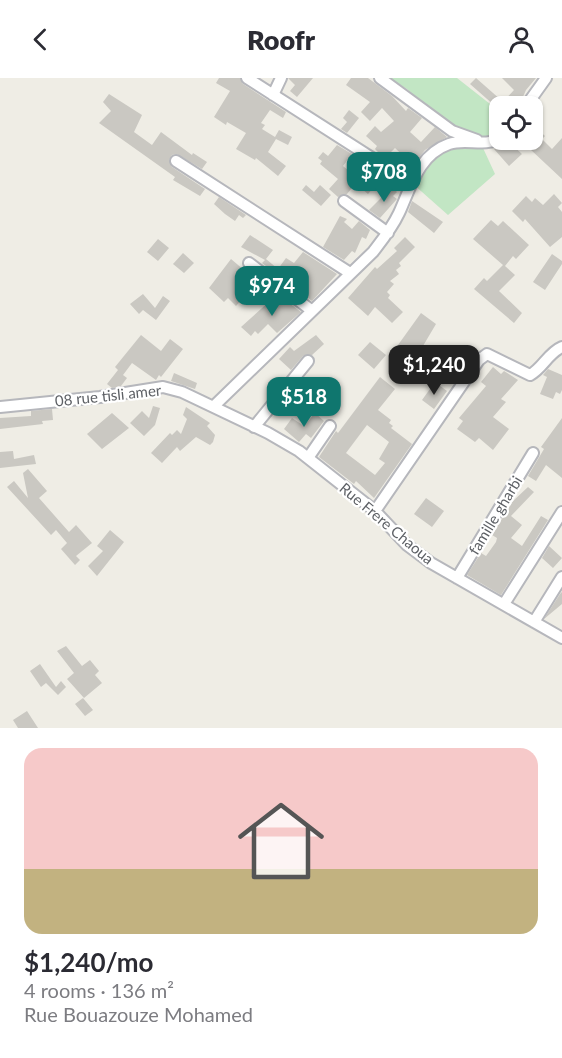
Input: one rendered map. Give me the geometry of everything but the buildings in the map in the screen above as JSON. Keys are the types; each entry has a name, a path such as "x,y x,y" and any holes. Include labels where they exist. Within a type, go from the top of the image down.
{"street":[{"path":"248,78 411,183"},
{"path":"273,95 281,78"},
{"path":"380,78 452,131 486,143"},
{"path":"533,96 546,78"},
{"path":"214,406 388,233 411,183 423,165 450,143 489,142"},
{"path":"176,161 350,273"},
{"path":"344,201 388,233"},
{"path":"249,263 311,310"},
{"path":"375,511 478,360 487,354 530,375 537,371 552,351 562,347"},
{"path":"254,428 308,361"},
{"name":"08 rue tisli amer","path":"0,407 100,397 162,387 214,406"},
{"name":"Rue Frere Chaoua","path":"214,406 308,458 375,511 407,545 457,578 562,638"},
{"path":"308,458 330,426"},
{"name":"famille gharbi","path":"457,578 533,453"},
{"path":"504,604 562,512"},
{"path":"534,622 562,577"}],"green space":[{"path":"389,78 457,78 489,103 489,135 484,138 455,132 407,89"},
{"path":"450,145 483,148 495,174 448,215 413,184 416,175"}]}
